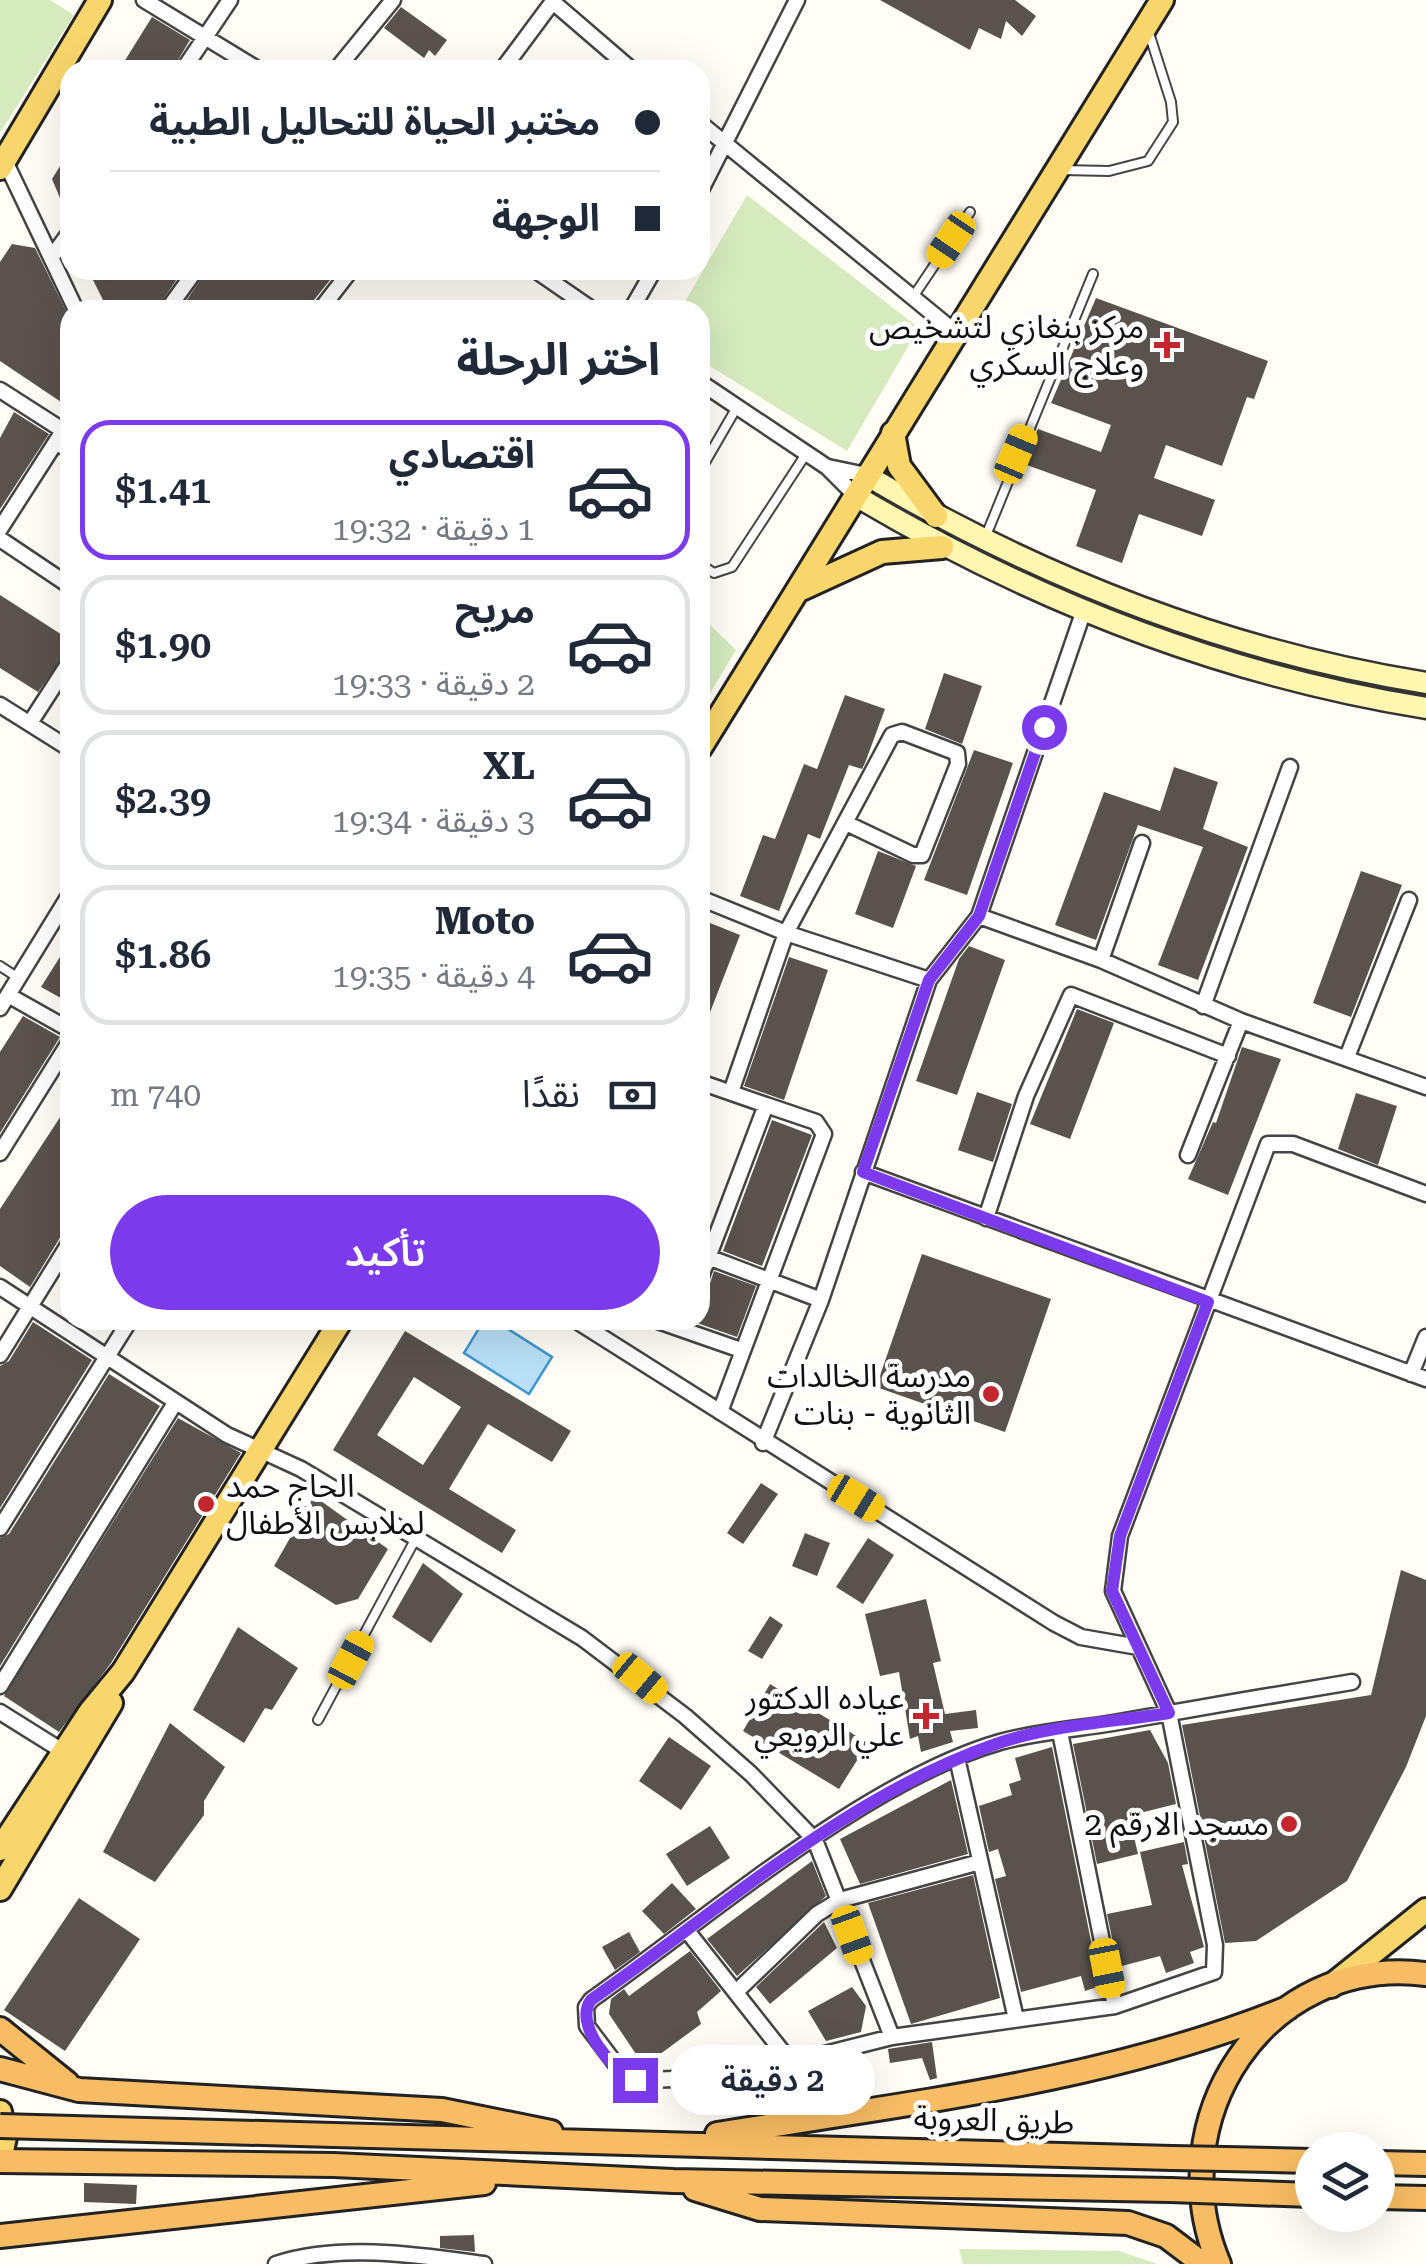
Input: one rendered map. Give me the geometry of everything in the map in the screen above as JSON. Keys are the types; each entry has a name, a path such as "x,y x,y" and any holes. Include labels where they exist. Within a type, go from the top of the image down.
{"highway":[{"path":"663,2142 928,2100 1137,2059 1221,2035 1331,1986 1370,1975 1426,1974"},
{"path":"1219,2264 1206,2228 1200,2192 1207,2122 1238,2058 1288,2008"},
{"path":"0,2029 79,2090"},
{"path":"0,2069 79,2090 442,2110 593,2142"},
{"name":"طريق العروبة","path":"0,2126 1295,2161"},
{"name":"طريق العروبة","path":"0,2161 334,2166 672,2181 1295,2194"},
{"path":"1395,2163 1426,2164"},
{"path":"0,2236 333,2196 581,2174"},
{"path":"672,2181 760,2209 1128,2223 1166,2236 1203,2264"},
{"path":"1395,2197 1426,2198"}],"main road":[{"path":"64,60 100,0"},
{"path":"710,732 1162,0"},
{"path":"2,165 60,67"},
{"path":"892,433 899,466 936,516"},
{"path":"861,486 936,516 984,542 1173,619 1285,653 1426,683"},
{"path":"861,486 942,547 1083,613 1312,688 1426,708"},
{"path":"799,590 882,552 942,547"},
{"path":"0,1849 123,1672 336,1330"},
{"path":"0,1889 102,1722 123,1672"},
{"path":"1331,1986 1426,1910"},
{"path":"0,2112 5,2137 0,2161"}],"street":[{"path":"144,0 243,60"},
{"path":"190,60 230,0"},
{"path":"344,60 393,0"},
{"path":"710,175 798,0"},
{"path":"510,60 554,1 621,60"},
{"path":"710,130 956,332"},
{"path":"2,165 60,277"},
{"path":"51,258 60,246"},
{"path":"550,280 579,300"},
{"path":"710,388 861,486"},
{"path":"0,390 60,422"},
{"path":"0,529 60,436"},
{"path":"827,466 861,486"},
{"path":"0,538 60,579"},
{"path":"763,1443 821,1300 929,980 979,916 1083,613"},
{"path":"30,723 60,686"},
{"path":"0,705 60,742"},
{"path":"730,1092 786,933 894,732 957,754 952,780 922,855 914,856 846,823"},
{"path":"1203,1006 1290,766"},
{"path":"1101,960 1142,843"},
{"path":"1348,1057 1409,900"},
{"path":"710,902 786,933 929,980"},
{"path":"60,910 4,1002 60,1026"},
{"path":"979,916 1101,960 1242,1021 1426,1087"},
{"path":"986,1218 1026,1096 1071,994 1228,1056"},
{"path":"1188,1156 1242,1021"},
{"path":"0,1153 60,1057"},
{"path":"710,1085 816,1122 824,1134 720,1412"},
{"path":"710,1240 766,1105"},
{"path":"1352,1682 1169,1713 1002,1742 957,1758 900,1786 815,1840 586,2008 587,2026 624,2075 645,2080 734,2077 892,2037 1115,2006 1204,1976 1216,1968 1169,1713 1112,1591 1114,1558 1268,1144 1293,1144 1426,1194"},
{"path":"863,1172 1418,1377 1426,1337"},
{"path":"710,1257 821,1300"},
{"path":"0,1354 60,1258"},
{"path":"0,1287 60,1327"},
{"path":"64,1330 175,1403 301,1468 582,1638 640,1678 751,1774 815,1840 892,2037"},
{"path":"0,1528 124,1330"},
{"path":"591,1330 763,1443 1054,1624 1081,1637 1138,1647"},
{"path":"695,1330 741,1350"},
{"path":"0,1686 175,1403"},
{"path":"0,1712 64,1752"},
{"path":"1060,1732 1115,2006"},
{"path":"957,1758 1016,2019"},
{"path":"736,1992 816,1914 840,1900 980,1862"},
{"path":"688,1932 792,2065"},
{"path":"276,2264 302,2256 484,2264"}],"lane":[{"path":"1058,170 1109,172 1148,161 1173,122 1171,102 1147,25"},
{"path":"913,297 970,212"},
{"path":"984,542 1093,274"},
{"path":"710,453 737,406"},
{"path":"55,444 60,448"},
{"path":"710,570 714,573 732,567 806,453"},
{"path":"0,966 18,978"},
{"path":"318,1720 416,1538"}],"green space":[{"path":"0,0 50,0 74,15 0,133"},
{"path":"747,195 919,328 847,451 710,366 710,300 686,300 697,280 710,280 710,259"},
{"path":"710,625 736,650 710,693"},
{"path":"959,2249 1119,2251 1157,2264 963,2264"}],"water":[{"path":"478,1330 510,1330 552,1357 529,1394 464,1353"}],"building":[{"path":"880,0 1015,0 1036,16 1022,36 1006,21 1001,39 979,28 970,50"},
{"path":"401,7 447,40 435,56 429,50 424,58 384,28"},
{"path":"152,17 190,40 178,60 125,60"},
{"path":"60,166 60,198 52,179"},
{"path":"12,244 35,248 61,300 60,401 0,361 0,262"},
{"path":"93,280 176,280 163,300 103,300"},
{"path":"200,280 330,280 314,300 187,300"},
{"path":"1096,298 1268,361 1254,399 1247,397 1222,466 1166,445 1154,478 1215,500 1202,536 1139,514 1122,563 1076,546 1096,490 1024,464 1038,429 1101,452 1111,425 1051,403"},
{"path":"14,412 49,434 0,509 0,438"},
{"path":"0,595 60,634 60,661 38,692 0,668"},
{"path":"944,673 982,686 962,744 925,729"},
{"path":"845,695 885,709 862,769 849,765 820,839 808,834 779,911 740,896 763,835 775,839 804,764 817,769"},
{"path":"974,750 1013,763 967,895 924,880"},
{"path":"1174,767 1218,782 1203,829 1248,847 1198,980 1158,965 1203,847 1138,825 1096,940 1055,925 1104,792 1160,811"},
{"path":"878,851 916,866 893,928 855,914"},
{"path":"1361,871 1402,885 1351,1017 1313,1003"},
{"path":"710,923 740,935 710,1012"},
{"path":"969,946 1005,960 957,1095 916,1081 959,959"},
{"path":"60,957 60,997 41,987"},
{"path":"789,957 828,970 784,1100 744,1086"},
{"path":"1077,1009 1114,1023 1070,1139 1030,1124"},
{"path":"23,1016 60,1037 0,1133 0,1052"},
{"path":"1242,1047 1281,1059 1228,1195 1188,1179 1213,1122 1216,1123"},
{"path":"977,1092 1012,1104 993,1162 958,1150"},
{"path":"1356,1093 1397,1106 1378,1165 1338,1149"},
{"path":"60,1117 60,1238 30,1287 0,1266 0,1209"},
{"path":"772,1120 812,1135 762,1266 723,1251"},
{"path":"922,1254 1051,1299 1005,1432 876,1387"},
{"path":"714,1271 756,1286 737,1337 710,1328 710,1283"},
{"path":"33,1322 92,1360 0,1508 0,1366 9,1361"},
{"path":"405,1331 571,1431 552,1462 488,1424 449,1489 516,1530 502,1553 333,1450","holes":["414,1377 461,1407 423,1465 377,1435"]},
{"path":"109,1374 160,1406 0,1666 0,1538 9,1534"},
{"path":"178,1418 241,1453 111,1663 59,1732 4,1696"},
{"path":"761,1483 778,1494 743,1544 727,1533"},
{"path":"314,1496 388,1549 358,1599 336,1605 274,1566"},
{"path":"805,1533 830,1543 817,1576 792,1566"},
{"path":"868,1538 894,1555 863,1604 836,1587"},
{"path":"423,1563 463,1594 431,1643 392,1617"},
{"name":"مسجد الارقم 2","path":"1401,1570 1426,1580 1426,1716 1406,1767 1347,1881 1256,1941 1225,1943 1182,1725 1371,1695"},
{"path":"926,1599 941,1661 933,1663 945,1714 976,1710 978,1728 950,1731 953,1742 921,1752 918,1736 910,1739 899,1672 880,1676 865,1614"},
{"path":"770,1616 783,1625 762,1659 748,1651"},
{"path":"238,1627 298,1668 272,1710 265,1708 244,1743 193,1710"},
{"path":"770,1684 868,1743 839,1789 743,1731"},
{"path":"170,1723 225,1767 204,1801 204,1815 155,1882 103,1852"},
{"path":"1150,1730 1168,1763 1176,1804 1140,1813 1142,1820 1130,1820 1138,1854 1097,1864 1073,1744"},
{"path":"669,1737 711,1766 681,1810 639,1781"},
{"path":"1052,1747 1100,1986 1085,1991 1081,1976 1021,1992 995,1879 1006,1876 998,1849 989,1852 979,1806 1012,1795 1009,1784 1021,1780 1015,1758"},
{"path":"951,1780 968,1854 860,1884 840,1839"},
{"path":"710,1826 730,1858 687,1886 666,1854"},
{"path":"1184,1842 1188,1864 1182,1865 1204,1947 1190,1952 1194,1963 1166,1973 1160,1956 1118,1967 1107,1914 1152,1905 1140,1852"},
{"path":"812,1861 826,1896 737,1976 707,1939"},
{"path":"973,1875 1000,1998 911,2024 868,1903"},
{"path":"672,1883 696,1909 664,1934 642,1911"},
{"path":"79,1898 140,1939 65,2051 4,2010"},
{"path":"824,1922 837,1948 770,2004 756,1987"},
{"path":"629,1932 640,1952 615,1970 602,1947"},
{"path":"690,1951 721,1991 697,2012 701,2024 644,2066 609,2014 611,1999 624,1989 629,1996"},
{"path":"852,1987 866,2006 861,2032 826,2041 808,2011"},
{"path":"932,2042 937,2078 930,2080 922,2058 890,2063 888,2049"},
{"path":"84,2183 137,2185 136,2204 84,2202"},
{"path":"474,2235 475,2252 440,2248 440,2236"}],"place":[{"name":"مركز بنغازي لتشخيص وعلاج السكري","path":"1167,345"},
{"name":"مدرسة الخالدات الثانوية - بنات","path":"991,1394"},
{"name":"الحاج حمد لملابس الأطفال","path":"206,1504"},
{"name":"عياده الدكتور علي الرويعي","path":"926,1716"},
{"name":"مسجد الارقم 2","path":"1289,1824"}],"route":[{"path":"635,2080 616,2068 587,2026 584,2016 591,2000 815,1840 900,1786 957,1758 1002,1742 1169,1713 1112,1591 1112,1577 1120,1536 1208,1302 863,1172 929,980 979,916 1044,727"}]}
